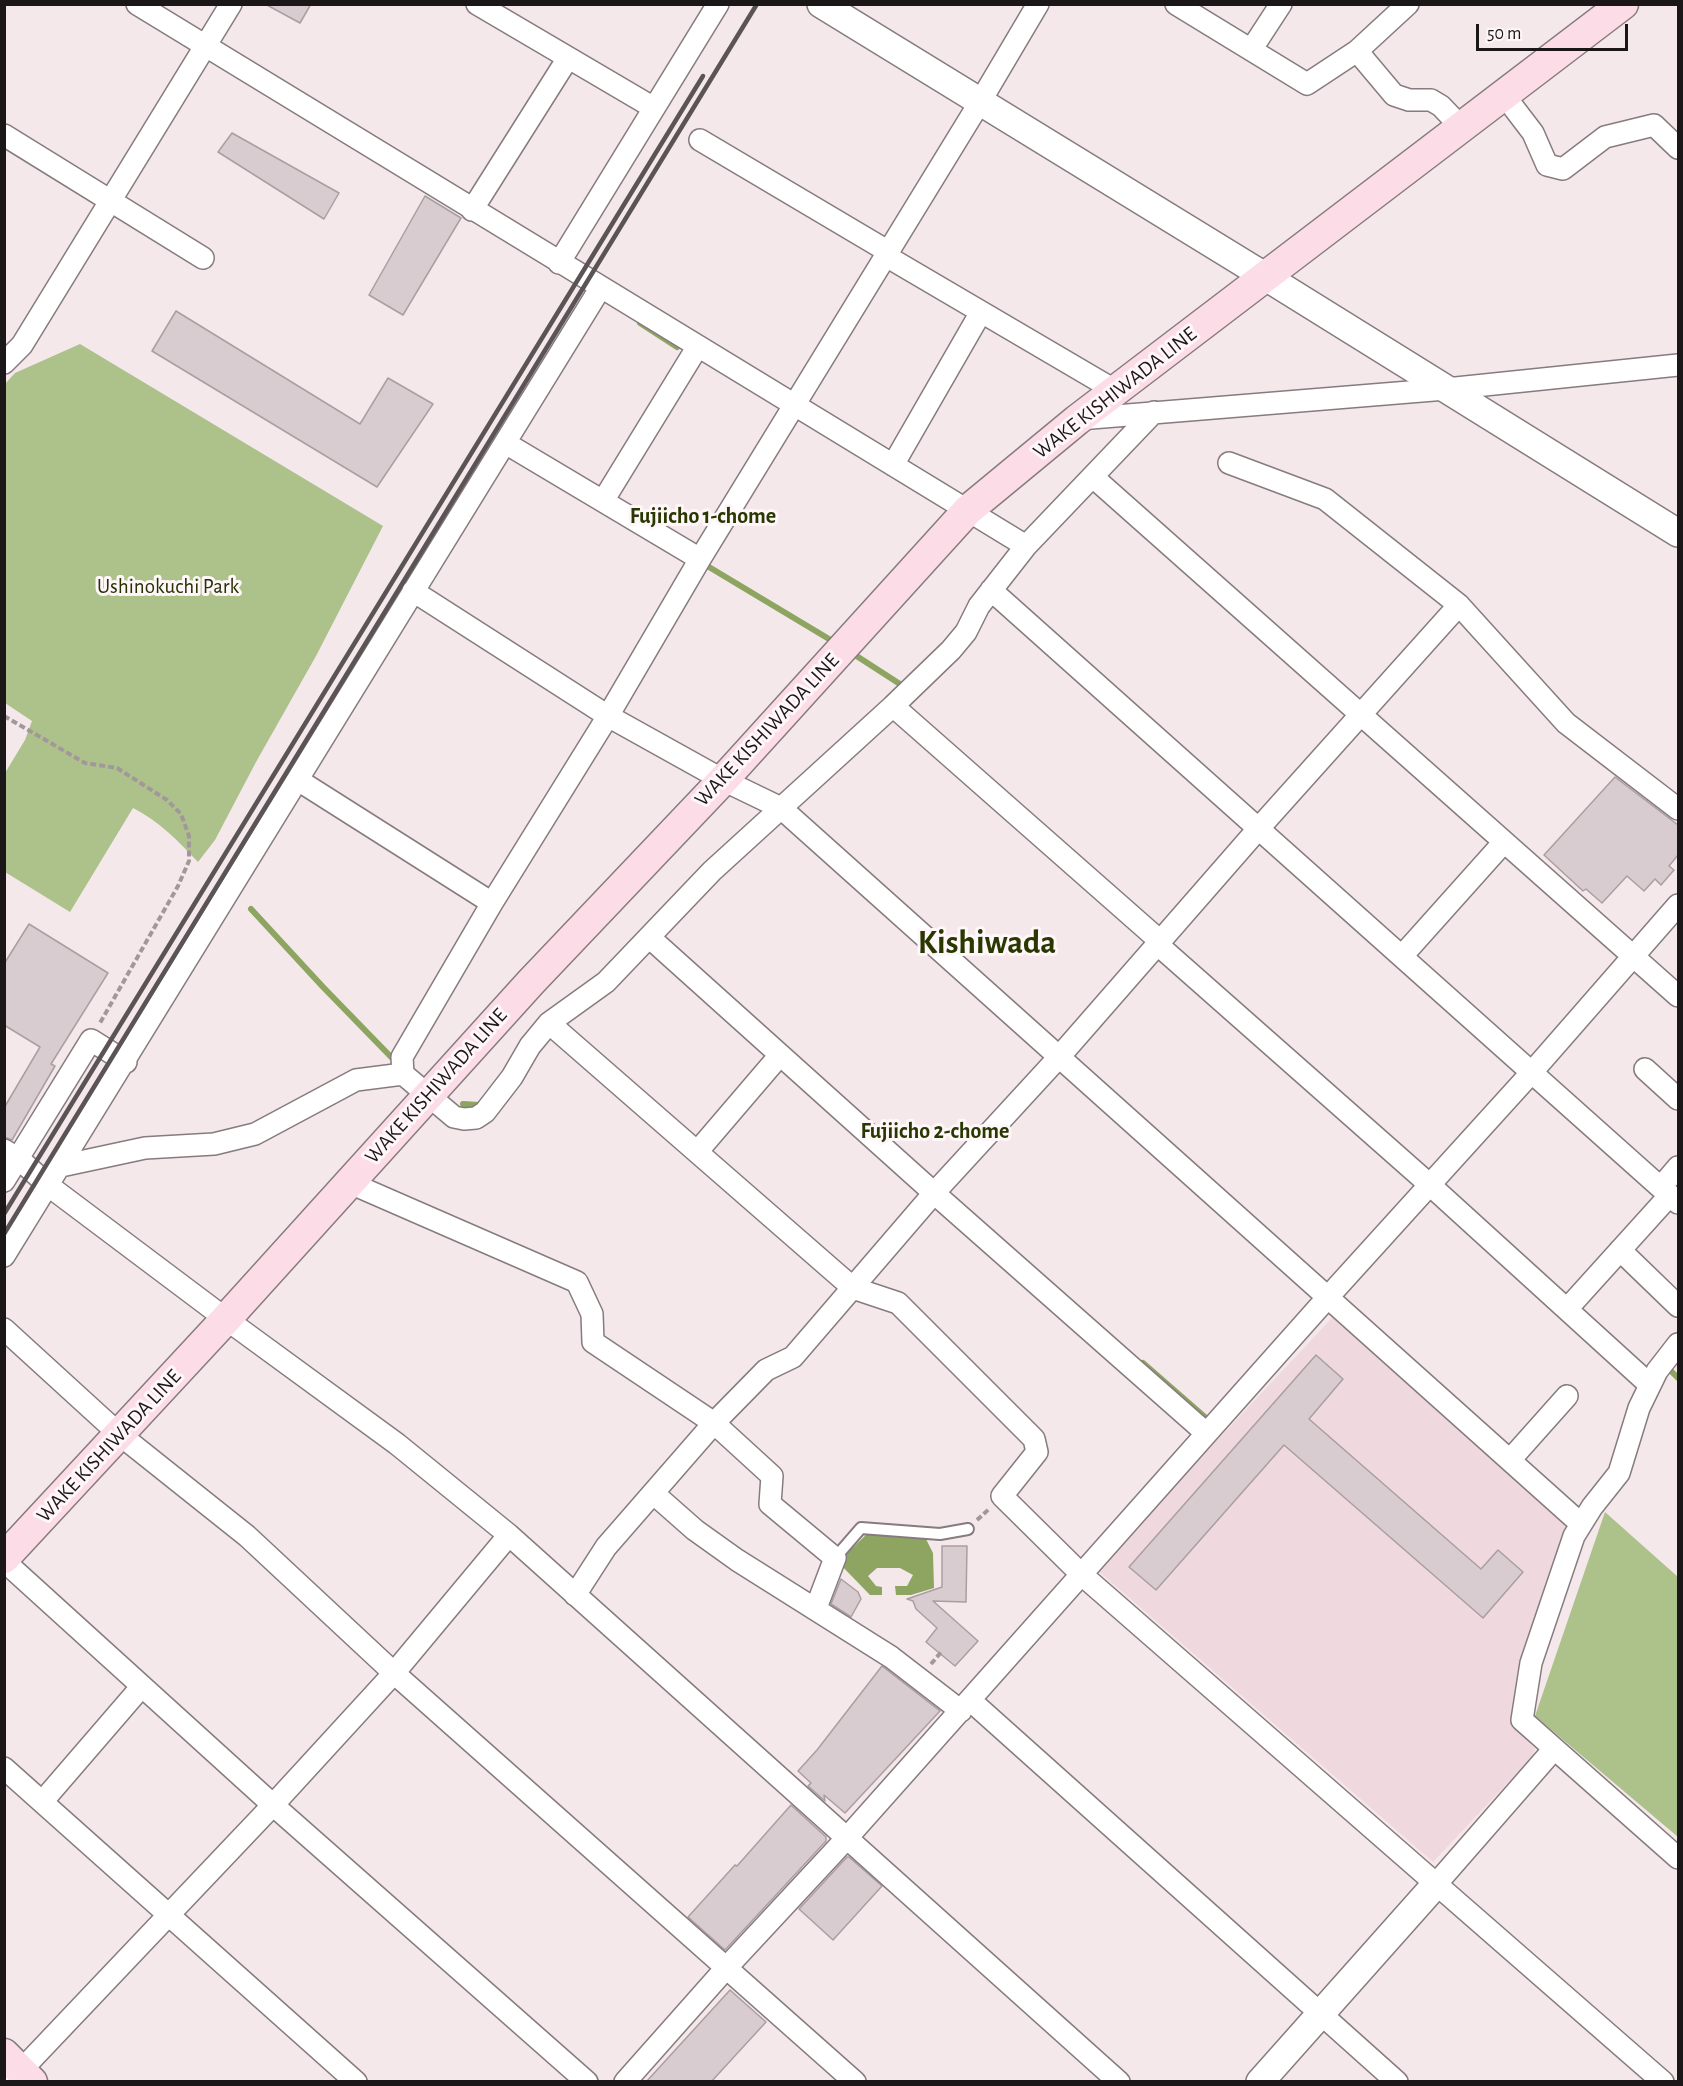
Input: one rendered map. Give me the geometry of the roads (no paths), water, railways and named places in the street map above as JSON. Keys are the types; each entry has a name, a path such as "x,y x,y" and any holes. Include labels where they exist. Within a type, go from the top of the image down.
{"main road":[{"name":"WAKE KISHIWADA LINE","path":"4,1560 531,982 723,780 968,510 1077,420 1623,4"}],"street":[{"path":"138,4 472,210 1026,546"},
{"path":"4,363 13,340 111,201 231,4"},
{"path":"477,4 654,108"},
{"path":"559,262 718,4"},
{"path":"821,4 849,12 980,102 1678,533"},
{"path":"1038,4 700,559 608,716 492,903 402,1057 403,1074 454,1117 476,1118 485,1112 512,1077 530,1046 549,1023 606,982 712,871 951,650 966,632 979,606 1026,546 1154,412"},
{"path":"1176,4 1307,84 1357,51 1408,4"},
{"path":"1251,50 1281,4"},
{"path":"1357,51 1394,95 1409,100 1431,100 1441,106 1462,128"},
{"path":"472,210 568,58"},
{"path":"1504,95 1533,133 1547,165 1563,169 1605,137 1654,125 1678,148"},
{"path":"4,135 203,258"},
{"path":"700,140 981,312 1116,391"},
{"path":"4,1256 126,1062 413,591 507,444 602,287"},
{"path":"893,465 981,312"},
{"path":"603,501 698,346"},
{"path":"1077,420 1678,365"},
{"path":"507,444 700,559"},
{"path":"1229,463 1325,499 1459,605 1566,723 1678,809"},
{"path":"1094,477 1678,996"},
{"path":"991,590 1670,1195"},
{"path":"413,591 608,716 723,780 781,808 1581,1524"},
{"path":"575,1594 606,1547 714,1423 766,1370 793,1357 934,1193 1059,1057 1259,828 1459,605"},
{"path":"893,706 1430,1185 1650,1386"},
{"path":"298,780 492,903"},
{"path":"1402,956 1504,842"},
{"path":"625,2082 965,1706 1206,1433 1532,1072 1678,905"},
{"path":"649,937 1206,1433"},
{"path":"549,1023 853,1288 898,1303 1034,1439 1037,1452 1002,1496 1081,1574 1663,2082"},
{"path":"4,1181 12,1155 91,1040 126,1062"},
{"path":"697,1152 780,1055"},
{"path":"1644,1069 1678,1099"},
{"path":"61,1166 145,1148 214,1144 255,1134 356,1080 403,1074"},
{"path":"12,1155 49,1186 226,1319 397,1444 508,1535 1119,2082"},
{"path":"1567,1310 1670,1195 1678,1167"},
{"path":"350,1182 577,1282 592,1314 593,1342 714,1423 772,1476 770,1504 835,1558 816,1608"},
{"path":"1620,1250 1678,1306"},
{"path":"4,1329 119,1434 247,1536 394,1673 855,2082"},
{"path":"1678,1344 1657,1371 1639,1408 1619,1473 1574,1536 1531,1663 1522,1720 1678,1858"},
{"path":"1510,1460 1567,1396"},
{"path":"653,1493 695,1530 737,1560 816,1608 965,1706 1397,2082"},
{"path":"17,2072 273,1805 394,1673 508,1535"},
{"path":"4,1560 273,1805 587,2082"},
{"path":"42,1802 142,1686"},
{"path":"1260,2082 1554,1749"},
{"path":"4,1768 356,2082"}],"lane":[{"path":"835,1558 861,1528 940,1534 968,1529"}],"waterway":[{"path":"640,323 677,347"},
{"path":"709,567 834,642"},
{"path":"855,655 903,686"},
{"path":"251,909 394,1060"},
{"path":"463,1104 479,1105 483,1101"},
{"path":"1143,1363 1206,1418"},
{"path":"1669,1369 1678,1378"}],"railway":[{"path":"4,1234 757,4"},
{"path":"4,1214 703,76"}],"district":[{"name":"Fujiicho 1-chome","path":"703,516"},
{"name":"Kishiwada","path":"987,943"},
{"name":"Fujiicho 2-chome","path":"935,1131"}],"park label":[{"name":"Ushinokuchi Park","path":"168,587"}]}
